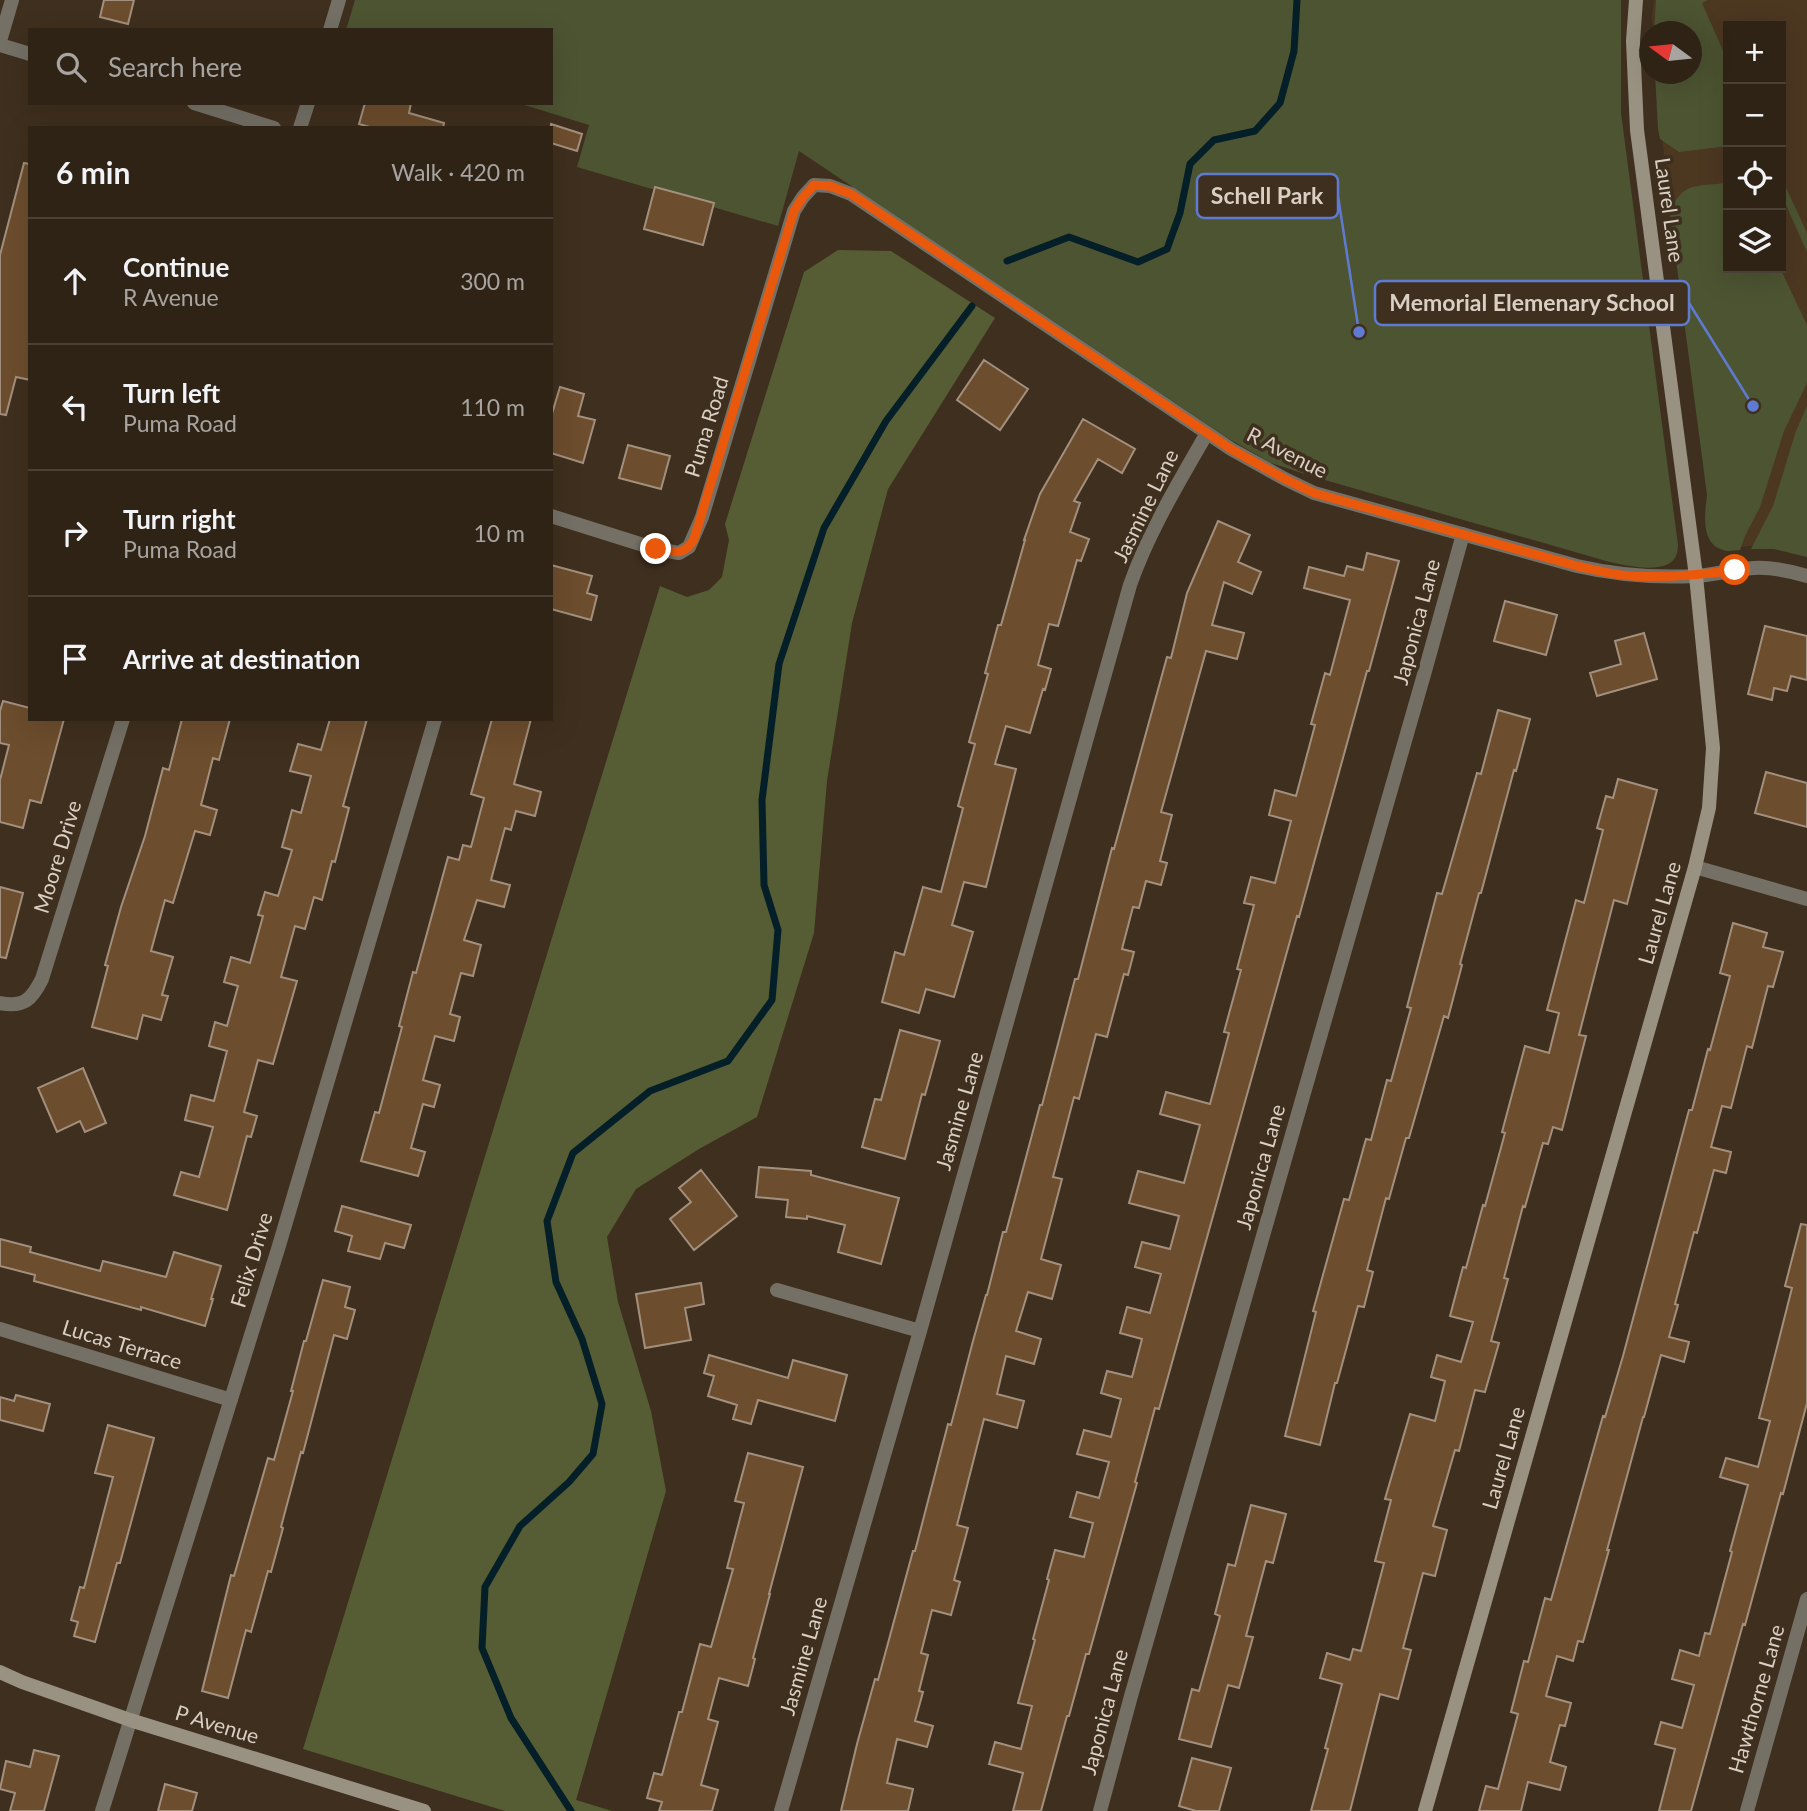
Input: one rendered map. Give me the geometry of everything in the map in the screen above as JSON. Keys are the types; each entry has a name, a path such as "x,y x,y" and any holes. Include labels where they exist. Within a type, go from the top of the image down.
{"street":[{"path":"12,0 0,43 28,53"},
{"path":"331,28 339,0"},
{"name":"Laurel Lane","path":"1425,1811 1695,867 1709,808 1713,748 1696,576 1637,130 1633,52 1636,0"},
{"path":"200,105 268,126"},
{"path":"301,126 307,105"},
{"name":"R Avenue","path":"814,185 830,186 851,194 1231,449 1314,493 1606,572 1631,576 1696,576 1754,568 1807,576"},
{"name":"Puma Road","path":"553,517 656,549 680,553 689,547 702,517 794,211 814,185"},
{"name":"Jasmine Lane","path":"781,1811 920,1331 1130,585 1158,521 1207,433"},
{"name":"Japonica Lane","path":"1100,1811 1426,671 1462,534"},
{"name":"Moore Drive","path":"0,1003 25,1003 35,993 42,979 122,721"},
{"name":"Felix Drive","path":"102,1811 278,1249 434,721"},
{"path":"1695,867 1807,899"},
{"path":"777,1290 920,1331"},
{"name":"Lucas Terrace","path":"0,1329 231,1400"},
{"name":"Hawthorne Lane","path":"1747,1811 1807,1599"},
{"name":"P Avenue","path":"0,1672 130,1720 422,1811"}],"shaded area":[{"path":"1654,0 1807,0 1807,549 1783,544 1719,548 1661,132 1687,84 1702,84 1702,21 1652,21"}],"green space":[{"path":"355,0 1621,0 1621,113 1678,545 1676,555 1664,566 1644,568 1613,563 1271,463 1226,437 799,151 778,226 577,167 589,125 524,105 553,105 553,28 347,28"},
{"path":"1656,0 1708,0 1702,3 1723,51 1723,147 1679,152 1660,139 1656,84 1702,84 1702,21 1655,21"},
{"path":"1723,183 1723,273 1782,273 1807,325 1807,383 1784,431 1760,507 1740,550 1729,551 1716,547 1707,534 1706,527 1707,495 1670,214 1679,196 1697,186"},
{"path":"1786,188 1807,233 1807,252 1786,205"},
{"path":"838,250 891,251 995,318 888,489 852,623 827,781 814,933 757,1117 699,1149 636,1189 607,1237 618,1302 651,1411 666,1491 576,1800 612,1811 505,1811 303,1749 660,586 687,597 709,590 722,577 729,540 725,524 804,272"},
{"path":"1807,406 1807,557 1774,549 1751,549 1773,506 1796,431"}],"building":[{"path":"104,0 134,0 128,24 100,17"},
{"path":"364,105 411,105 409,113 444,123 443,126 359,124"},
{"path":"551,126 582,134 577,151 553,144"},
{"path":"24,163 28,164 28,380 16,377 6,415 0,414 0,255"},
{"path":"655,187 714,203 703,245 644,229"},
{"path":"984,360 1028,389 1000,430 957,400"},
{"path":"560,387 584,394 578,416 595,420 583,463 553,454 553,410"},
{"path":"1083,419 1135,449 1122,473 1098,459 1074,501 1080,503 1070,532 1089,539 1081,561 1077,560 1058,626 1049,624 1038,665 1051,669 1030,733 1006,726 995,764 1016,769 986,887 964,882 952,925 973,932 954,997 926,989 919,1013 882,1002 895,952 904,955 923,887 941,892 963,808 958,806 975,744 969,742 998,625 1001,625 1024,540 1040,494"},
{"path":"628,445 670,456 661,489 619,478"},
{"path":"1218,521 1250,535 1238,562 1261,572 1252,594 1224,582 1212,625 1244,633 1237,659 1206,651 1161,812 1172,815 1160,861 1167,863 1161,885 1146,881 1139,908 1133,907 1122,949 1134,952 1128,975 1124,974 1107,1037 1096,1034 1079,1099 1074,1097 1053,1177 1062,1179 1041,1259 1061,1265 1052,1299 1028,1292 1016,1331 1041,1339 1034,1364 1006,1356 997,1394 1024,1401 1017,1428 984,1419 957,1525 968,1528 954,1580 960,1582 951,1615 932,1610 921,1653 928,1655 919,1691 923,1692 915,1721 933,1726 927,1747 897,1739 887,1783 913,1789 908,1811 841,1811 875,1679 878,1680 915,1551 948,1424 951,1425 1003,1232 1006,1232 1167,657 1171,658 1187,593"},
{"path":"1367,553 1399,561 1369,671 1299,917 1297,916 1159,1409 1155,1408 1089,1654 1086,1654 1067,1716 1041,1811 1013,1811 1023,1773 989,1764 995,1742 1021,1749 1032,1706 1018,1703 1055,1550 1084,1557 1093,1523 1070,1517 1077,1492 1099,1498 1109,1462 1077,1454 1084,1430 1111,1437 1121,1399 1101,1393 1107,1371 1132,1377 1142,1339 1120,1333 1127,1307 1150,1313 1161,1274 1135,1267 1142,1242 1170,1249 1179,1216 1129,1203 1138,1171 1184,1183 1200,1125 1160,1114 1166,1092 1210,1104 1229,1033 1224,1032 1241,970 1237,969 1254,905 1244,903 1251,877 1275,883 1291,821 1269,815 1275,790 1296,796 1315,725 1311,724 1325,673 1330,675 1350,600 1304,588 1309,567 1344,576 1347,566 1363,570"},
{"path":"553,566 592,576 587,593 597,596 591,620 553,610"},
{"path":"1505,601 1557,615 1546,655 1494,641"},
{"path":"1765,626 1807,636 1807,680 1791,676 1787,691 1774,688 1772,700 1748,694"},
{"path":"1644,633 1657,679 1597,696 1590,673 1621,664 1615,641"},
{"path":"3,701 28,707 28,721 63,721 41,803 30,800 23,828 0,822 0,780 9,745 0,743 0,711"},
{"path":"1498,710 1530,719 1479,893 1448,1018 1444,1016 1409,1138 1406,1138 1389,1199 1386,1198 1367,1270 1373,1272 1364,1307 1358,1306 1320,1445 1285,1436 1316,1312 1313,1311 1344,1199 1349,1200 1366,1139 1371,1140 1387,1080 1391,1081 1437,893 1442,894 1477,773 1481,774"},
{"path":"181,721 229,721 219,760 213,758 201,805 217,810 210,835 195,831 173,903 165,900 151,951 173,957 162,995 168,996 161,1020 143,1015 137,1039 92,1027 121,907 145,836 163,768 169,770"},
{"path":"329,721 366,721 343,806 349,808 322,900 314,897 305,929 295,926 281,977 297,981 273,1064 258,1060 244,1112 257,1116 251,1137 247,1136 227,1210 174,1195 181,1172 199,1177 213,1127 185,1120 191,1095 214,1101 227,1051 209,1046 215,1022 227,1026 238,986 224,982 231,957 250,963 263,916 258,915 265,892 278,896 292,850 282,847 292,810 301,813 311,776 290,771 298,744 321,750"},
{"path":"491,721 530,721 514,784 541,792 535,816 516,811 511,830 505,828 491,880 510,885 504,907 477,900 464,940 481,945 473,976 461,973 450,1014 460,1017 454,1041 435,1036 423,1080 440,1085 434,1107 423,1104 411,1148 425,1152 418,1176 361,1161 375,1112 379,1113 402,1027 399,1026 413,972 416,973 448,857 459,860 463,845 471,847 484,798 471,794"},
{"path":"1766,772 1807,783 1807,827 1755,813"},
{"path":"1618,779 1657,790 1627,904 1614,900 1579,1035 1586,1036 1562,1130 1553,1127 1548,1144 1543,1143 1525,1207 1523,1206 1504,1278 1508,1279 1491,1341 1499,1343 1485,1392 1475,1390 1459,1451 1455,1450 1433,1526 1447,1530 1435,1576 1423,1573 1403,1648 1411,1650 1398,1699 1380,1694 1350,1811 1311,1811 1342,1684 1320,1678 1327,1653 1350,1660 1353,1649 1361,1651 1384,1563 1375,1561 1391,1500 1385,1499 1410,1414 1435,1421 1445,1381 1431,1377 1437,1355 1461,1362 1473,1322 1450,1316 1463,1267 1466,1268 1483,1205 1485,1206 1525,1046 1549,1053 1559,1013 1547,1010 1576,900 1584,903 1603,830 1597,828 1606,796 1613,798"},
{"path":"0,887 23,893 6,958 0,957"},
{"path":"1733,923 1767,933 1763,947 1783,952 1773,987 1768,986 1752,1048 1747,1046 1731,1108 1722,1106 1711,1147 1731,1152 1726,1173 1714,1170 1675,1304 1678,1305 1669,1337 1689,1342 1684,1362 1661,1355 1583,1642 1578,1641 1573,1661 1557,1656 1546,1696 1571,1703 1565,1726 1560,1725 1550,1762 1566,1767 1560,1790 1528,1782 1521,1811 1479,1811 1486,1786 1498,1789 1518,1714 1511,1712 1524,1661 1528,1662 1545,1598 1551,1600 1603,1416 1605,1417 1623,1356 1689,1110 1692,1110 1730,976 1720,973"},
{"path":"900,1030 940,1041 925,1095 922,1094 905,1159 862,1147 875,1099 881,1100"},
{"path":"83,1068 106,1123 85,1132 80,1121 57,1132 38,1088"},
{"path":"759,1167 811,1171 811,1175 899,1198 881,1264 838,1252 845,1225 807,1216 807,1219 786,1217 788,1200 756,1197"},
{"path":"701,1170 737,1216 694,1250 670,1219 691,1202 679,1188"},
{"path":"342,1206 411,1225 404,1248 385,1243 380,1259 348,1251 352,1236 335,1231"},
{"path":"1801,1224 1807,1225 1807,1403 1691,1811 1659,1811 1675,1749 1655,1744 1661,1722 1682,1728 1694,1685 1672,1679 1680,1650 1699,1656 1705,1633 1710,1634 1732,1552 1730,1551 1748,1485 1720,1477 1726,1458 1758,1467 1770,1421 1759,1418 1792,1288 1785,1286"},
{"path":"0,1239 31,1247 30,1252 100,1271 103,1261 166,1277 174,1252 221,1266 205,1326 34,1281 35,1275 0,1266"},
{"path":"323,1280 350,1287 345,1307 355,1310 347,1339 334,1335 271,1572 268,1571 251,1632 246,1630 228,1698 202,1691 231,1575 234,1576 268,1458 274,1460 304,1341"},
{"path":"701,1283 704,1304 685,1308 691,1340 645,1348 636,1294"},
{"path":"709,1355 788,1378 793,1360 847,1375 835,1421 758,1400 751,1424 733,1419 737,1405 708,1396 714,1376 704,1373"},
{"path":"16,1395 50,1404 43,1431 0,1420 0,1397 14,1401"},
{"path":"108,1425 154,1438 95,1642 74,1636 78,1622 71,1620 80,1587 84,1588 113,1477 95,1473"},
{"path":"748,1453 803,1467 748,1686 719,1678 708,1719 718,1722 701,1785 718,1790 712,1811 659,1811 662,1802 647,1798 654,1773 662,1775 700,1644 711,1647 733,1569 727,1568 744,1503 735,1501"},
{"path":"1251,1505 1286,1514 1273,1563 1266,1561 1246,1636 1253,1637 1239,1688 1228,1685 1211,1747 1179,1739 1192,1689 1199,1691 1220,1616 1215,1614 1228,1564 1235,1566"},
{"path":"34,1750 59,1756 44,1811 10,1811 15,1793 0,1789 6,1761 30,1767"},
{"path":"1192,1758 1231,1768 1219,1811 1196,1811 1179,1806"},
{"path":"165,1784 197,1793 192,1811 158,1811"}],"waterway":[{"path":"1007,261 1069,237 1138,262 1167,249 1180,213 1190,164 1214,140 1255,131 1280,103 1294,51 1297,0"},
{"path":"571,1811 511,1718 482,1648 485,1587 520,1526 569,1482 593,1454 602,1404 582,1339 556,1282 547,1221 573,1153 650,1091 728,1061 772,1000 778,930 764,885 762,800 779,664 824,528 886,421 972,306"}],"place":[{"name":"Schell Park","path":"1359,332"},
{"name":"Memorial Elemenary School","path":"1753,406"}],"route":[{"path":"656,549 680,553 689,547 694,539 794,211 814,185 830,186 851,194 1231,449 1314,493 1606,572 1631,576 1696,576 1735,570"}]}
